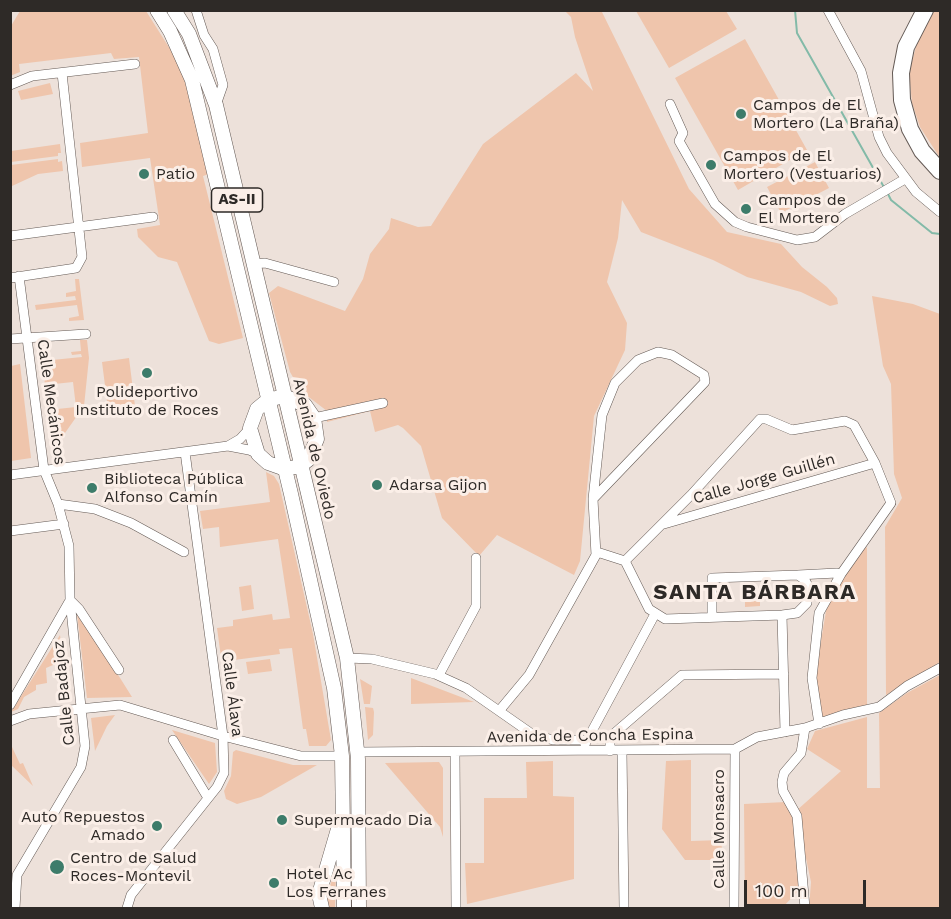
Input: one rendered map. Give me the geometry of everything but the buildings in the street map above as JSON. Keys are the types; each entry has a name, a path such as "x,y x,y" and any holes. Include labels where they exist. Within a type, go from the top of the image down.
{"highway":[{"path":"925,10 906,47 901,73 902,100 910,129 922,151 940,171"}],"main road":[{"name":"Avenida de Oviedo","path":"157,10 170,31 192,80 265,383 266,408 285,469 334,688 342,756 344,909"},
{"name":"Avenida de Oviedo","path":"174,10 189,34 216,105 347,658 357,752 359,909"},
{"path":"284,396 305,405 314,418 317,439 314,451 300,466 285,469 268,463 258,454 250,428 266,408 284,396"},
{"name":"Avenida de Oviedo","path":"322,909 319,894 343,813"}],"street":[{"path":"196,10 204,35 213,49 223,85 216,105"},
{"path":"828,10 861,71 879,137 904,179 940,212"},
{"path":"10,85 32,76 135,64"},
{"path":"15,277 76,268 82,257 62,73"},
{"path":"670,104 683,133 679,141 715,204 735,222 798,240 815,237 845,214 904,179"},
{"path":"10,236 153,217"},
{"path":"253,264 265,263 334,282"},
{"name":"Calle Mecánicos","path":"15,277 27,337 44,470 64,524 71,565 70,600"},
{"path":"10,339 86,333"},
{"path":"499,711 529,675 597,552 593,499 605,402 615,382 627,368 644,356 663,352 672,355 706,378 593,499"},
{"path":"277,364 292,391 305,405"},
{"path":"314,418 383,403"},
{"path":"625,561 662,525 760,419 766,419 792,430 850,422 863,437 891,503 841,574 819,613 812,678 819,724"},
{"path":"228,446 240,439 250,428"},
{"path":"10,475 228,446 258,454"},
{"path":"306,488 314,451"},
{"name":"Calle Álava","path":"127,909 131,895 208,798 224,773 223,736 185,452"},
{"name":"Calle Jorge Guillén","path":"662,525 875,463"},
{"path":"58,504 95,508 131,523 184,552"},
{"path":"10,531 64,524"},
{"path":"597,552 625,561 649,609 664,619 797,613 807,603 808,586 805,580 798,575"},
{"path":"440,675 476,606 476,558"},
{"path":"712,617 712,578 837,573"},
{"path":"10,705 58,625 70,600 79,609 119,670"},
{"name":"Calle Badajoz","path":"15,909 17,875 84,759 85,746 70,600"},
{"path":"586,751 585,740 655,614"},
{"path":"782,615 784,732"},
{"path":"347,658 372,660 440,675 466,688 540,738 585,740"},
{"name":"Avenida de Concha Espina","path":"357,752 735,749 757,737 805,728 886,704 907,686 940,668"},
{"path":"610,751 610,737 682,675 784,674"},
{"path":"10,721 29,714 120,705 223,736 301,756 342,756"},
{"path":"805,728 801,753 784,773 782,782 783,791 797,816 799,851 806,889 805,909"},
{"path":"172,740 208,798"},
{"name":"Calle Monsacro","path":"734,909 735,749"},
{"path":"622,751 624,909"},
{"path":"455,752 456,909"}],"shaded area":[{"path":"601,10 689,189 727,232 781,244 802,267 827,287 837,298 838,304 830,306 801,292 747,277 713,260 641,232 622,200 618,238 607,282 627,323 625,350 594,416 580,561 574,575 497,535 479,556 442,518 421,446 403,428 398,425 375,432 370,411 327,422 327,411 301,391 290,372 269,293 278,286 345,311 363,279 370,254 389,229 391,218 418,227 431,226 483,144 576,73 593,91 575,37 571,17 565,11"},
{"path":"20,11 146,11 177,60 186,85 209,174 203,176 243,338 219,344 209,341 177,262 158,257 138,237 137,229 160,225 150,158 82,167 80,143 148,133 139,57 114,59 111,53 19,64 20,72 10,76 11,26"},
{"path":"636,11 726,11 737,29 669,68"},
{"path":"934,11 940,11 940,158 920,127 912,103 909,73 917,43"},
{"name":"Campos de El Mortero (La Braña)","path":"745,39 807,150 738,190 675,78"},
{"path":"50,83 53,94 21,100 18,91"},
{"path":"60,144 61,153 58,153 58,156 11,162 11,151"},
{"path":"58,159 58,162 62,161 63,171 38,174 12,186 11,192 11,165"},
{"name":"Campos de El Mortero (La Braña)","path":"815,162 829,188 781,213 767,187"},
{"path":"75,279 79,279 84,320 69,321 69,318 79,316 77,305 36,310 35,305 76,300 75,296 66,297 66,293 76,291"},
{"path":"872,296 913,304 940,314 940,662 886,695 885,527 902,498 894,474 891,384 883,366"},
{"path":"80,340 87,340 89,358 84,406 53,450 51,439 57,438 57,433 51,434 48,410 76,407 73,382 45,385 42,361 82,357 81,354 72,355 71,352 81,351"},
{"path":"129,358 135,406 108,409 102,362"},
{"path":"20,364 31,458 11,461 11,366"},
{"path":"266,472 274,476 279,484 313,634 331,740 326,746 309,746 306,729 303,729 292,648 279,649 280,654 234,660 233,655 221,657 217,628 233,626 233,620 272,614 273,620 290,618 278,539 220,547 219,527 203,529 200,511 270,502"},
{"path":"867,547 867,705 822,718 815,677 827,605 859,553"},
{"path":"251,585 254,609 242,611 239,587"},
{"path":"760,597 760,606 745,607 745,598"},
{"path":"77,614 83,619 132,697 87,698"},
{"path":"60,635 64,665 53,665 46,668 47,683 36,685 36,690 24,697 18,709 11,712"},
{"path":"270,659 272,671 248,674 246,662"},
{"path":"940,675 940,908 809,908 811,882 796,811 841,771 807,749 815,731 867,717 867,788 880,788 879,713 907,693"},
{"path":"411,678 474,702 411,704"},
{"path":"360,679 372,686 370,704 364,704"},
{"path":"365,707 373,708 374,712 373,735 368,740"},
{"path":"115,715 107,726 95,751 91,718"},
{"path":"172,730 215,743 217,772 209,784"},
{"path":"12,747 20,764 23,763 33,786 11,765"},
{"path":"236,750 293,765 317,765 261,797 237,804 226,799 224,791 231,776 233,752"},
{"path":"691,760 691,841 722,840 721,860 685,860 662,829 666,761"},
{"path":"553,761 553,796 574,797 574,879 467,904 465,863 484,863 484,798 527,798 526,762"},
{"path":"439,762 443,768 443,837 440,827 385,763"},
{"path":"786,802 795,820 801,888 782,908 745,908 744,804"},
{"path":"336,870 335,908 329,908 325,898"}],"waterway":[{"path":"795,10 797,33 885,189"},
{"path":"888,194 891,200 932,233 940,234"}],"place":[{"name":"Campos de El Mortero (La Braña)","path":"741,114"},
{"name":"Campos de El Mortero (Vestuarios)","path":"711,165"},
{"name":"Patio","path":"144,174"},
{"name":"Campos de El Mortero","path":"746,209"},
{"name":"Polideportivo Instituto de Roces","path":"147,373"},
{"name":"Adarsa Gijon","path":"377,485"},
{"name":"Biblioteca Pública Alfonso Camín","path":"92,488"},
{"name":"Supermecado Dia","path":"282,820"},
{"name":"Auto Repuestos Amado","path":"157,826"},
{"name":"Centro de Salud Roces-Montevil","path":"57,867"},
{"name":"Hotel Ac Los Ferranes","path":"274,883"}],"district":[{"name":"SANTA BÁRBARA","path":"755,593"}]}
